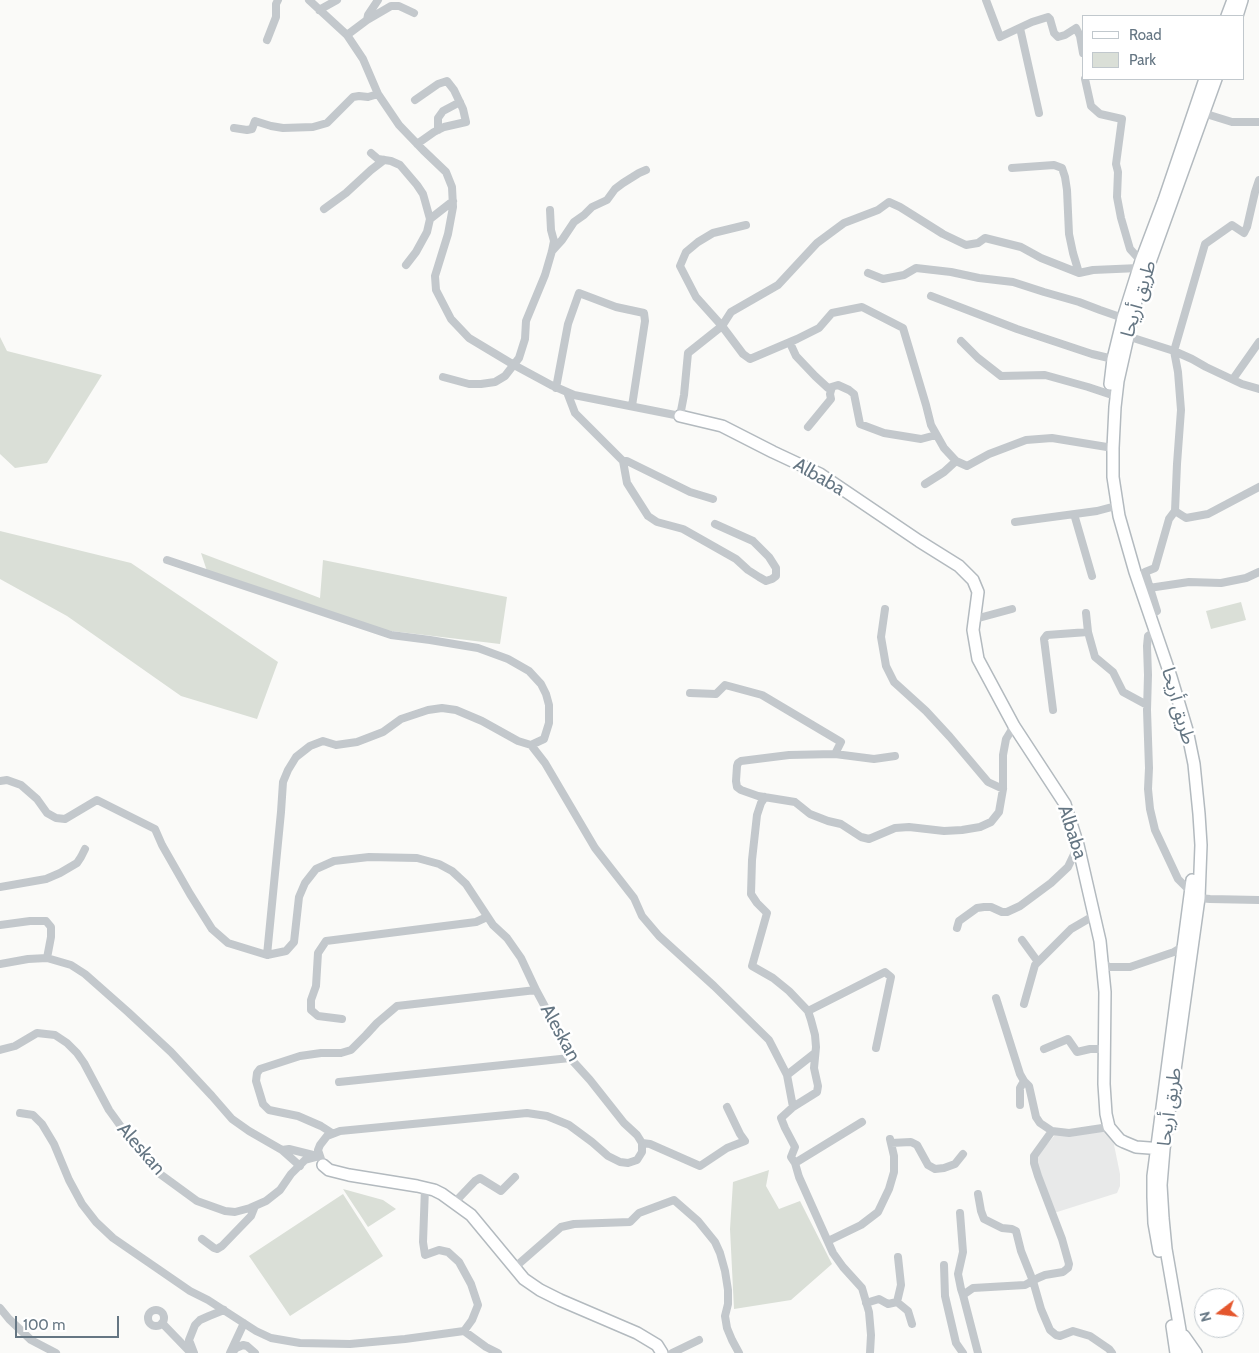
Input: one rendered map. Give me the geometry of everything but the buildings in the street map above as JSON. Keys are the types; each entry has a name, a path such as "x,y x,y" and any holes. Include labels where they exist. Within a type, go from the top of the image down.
{"main road":[{"path":"1227,15 1233,0"},
{"path":"1237,15 1242,0"},
{"name":"طريق أريحا","path":"1152,632 1150,615 1126,544 1119,516 1110,448 1109,394 1113,359 1123,318 1205,80"},
{"name":"طريق أريحا","path":"1176,1353 1154,1222 1153,1197 1195,895 1200,837 1199,814 1194,764 1188,730 1171,677 1132,584 1115,529 1107,482 1118,381 1127,336 1139,292 1216,80"},
{"name":"Albaba","path":"680,416 722,426 820,474 919,542 959,566 973,580 978,592 973,630 978,659 1014,726 1066,804 1078,845 1100,941 1105,992 1104,1084 1109,1127"},
{"name":"طريق أريحا","path":"1184,1353 1162,1218 1160,1149 1184,946 1195,895"},
{"path":"1109,1127 1124,1142 1136,1146 1160,1149"},
{"path":"321,1161 329,1170 425,1188 442,1194 471,1215 524,1279 540,1290 637,1333 657,1345 662,1353"},
{"path":"1180,1329 1196,1353"}],"street":[{"path":"267,40 276,17 276,4 278,0"},
{"path":"309,0 347,35 363,59 378,94 399,125 446,172 452,187 453,201 448,234 435,276 436,290 451,320 469,338 556,388 574,395 680,416 688,353 722,326 731,312 778,285 818,243 844,223 878,210 889,202 943,234 966,245 978,243 985,238 1021,247 1041,258 1079,273 1140,265 1130,249 1120,218 1117,197 1118,172 1116,164 1122,119 1100,114 1091,106 1085,80"},
{"path":"319,10 337,0"},
{"path":"367,20 368,15 378,0"},
{"path":"986,0 1000,37 1032,22 1048,17 1058,37 1076,28 1082,47"},
{"path":"347,35 367,20 391,6 399,6 414,12"},
{"path":"1020,28 1039,113"},
{"path":"415,100 438,84 447,81 463,108 466,122 444,127 417,144"},
{"path":"234,128 252,129 255,121 283,128 313,127 327,123 353,97 368,97 378,94"},
{"path":"438,130 438,118 442,112 460,102"},
{"path":"1204,114 1232,122 1259,122"},
{"path":"371,153 378,159 400,165 423,194 430,219 423,239 406,265"},
{"path":"324,209 346,194 384,160"},
{"path":"1012,168 1054,165 1062,168 1067,190 1069,234 1079,273"},
{"path":"552,251 574,222 592,207 607,200 615,189 623,183 646,170"},
{"path":"1150,615 1157,611 1145,572 1155,568 1169,519 1175,511 1176,464 1181,410 1174,351 1205,244 1232,225 1244,233 1259,180"},
{"path":"430,219 453,201"},
{"path":"443,377 469,384 495,382 505,376 519,358 525,339 526,321 545,275 552,251 554,241 551,230 550,210"},
{"path":"746,226 713,233 698,242 686,252 680,266 696,297 722,326 743,354 750,359 790,343 819,328 832,313 862,307 903,328 931,424 944,448 956,461 967,466 989,454 1026,440 1052,438 1110,448"},
{"path":"868,273 883,279 904,275 916,268 1012,282 1079,302 1123,318"},
{"path":"556,388 568,324 579,293 616,307 644,313 645,320 632,406"},
{"path":"931,296 1016,329 1113,359"},
{"path":"1127,336 1192,358 1206,368 1242,384 1259,389"},
{"path":"961,341 978,358 1001,376 1045,376 1109,394"},
{"path":"1233,379 1259,342"},
{"path":"790,343 796,356 828,388 838,385 854,394 860,424 884,433 920,439 936,435"},
{"path":"808,427 831,399 832,387"},
{"path":"567,392 575,413 623,461 628,483 648,516 657,522 683,529 736,559 759,577 772,580 776,576 776,568 769,557 753,541 715,524"},
{"path":"623,461 627,461 690,492 713,499"},
{"path":"925,484 944,472 956,461"},
{"path":"1175,511 1186,518 1208,514 1259,487"},
{"path":"1015,522 1112,507"},
{"path":"1074,514 1092,576"},
{"path":"167,560 391,636 478,648 508,659 528,671 541,684 549,705 549,723 544,739 531,746"},
{"path":"1150,588 1189,582 1202,584 1221,583 1246,578 1259,572"},
{"path":"885,609 881,637 886,666 894,682 926,711 988,782 1003,789"},
{"path":"975,619 1012,609"},
{"path":"1086,613 1088,632 1095,657 1113,672 1122,692 1147,705"},
{"path":"1053,710 1044,639 1047,635 1088,632"},
{"path":"1152,632 1147,646 1148,790 1155,830 1178,879 1195,895 1210,899 1259,900"},
{"path":"690,693 716,694 725,685 762,695 841,742 836,754"},
{"path":"0,781 7,780 20,786 37,799 46,813 56,818 65,819 97,800 155,829 180,878 212,930 228,943 267,955 283,782 296,757 310,746 322,741 336,745 357,742 383,732 401,719 428,710 442,708 456,710 531,746 545,763 595,848 634,898 642,916 659,936 770,1040 787,1075 794,1107"},
{"path":"895,756 874,759 836,754 789,755 741,761 736,766 736,782 741,790 765,797 795,802 810,814 841,824 861,837 869,839 895,828 944,831 980,827 991,822 999,812 1003,789 1003,755 1006,740 1014,726"},
{"path":"765,797 761,802 757,815 752,860 751,894 766,913 752,966 773,978 808,1011 812,1020 816,1047 814,1068 818,1086 817,1092 781,1118 795,1147 792,1158 799,1177 833,1253 862,1288 869,1312 870,1353"},
{"path":"957,928 959,921 976,908 991,907 1007,912 1020,906 1051,883 1068,867 1078,845"},
{"path":"0,887 46,879 60,873 77,863 84,849"},
{"name":"Aleskan","path":"267,955 286,951 294,942 299,897 305,883 316,870 334,861 369,857 417,858 439,864 452,871 466,884 492,925 507,938 521,958 570,1058 642,1143"},
{"path":"1024,1004 1035,965 1071,929 1095,915"},
{"path":"342,1019 318,1016 311,1010 310,1000 316,986 318,952 326,941 476,922 487,917"},
{"path":"0,925 46,921 51,927 47,958"},
{"path":"1022,940 1038,962"},
{"path":"1102,963 1110,967 1130,967 1174,952 1184,946"},
{"path":"0,964 47,958 71,965 86,974 171,1052 232,1119 282,1150 300,1166"},
{"path":"808,1011 885,972 891,977 876,1048"},
{"path":"332,1133 298,1116 269,1110 263,1104 256,1081 257,1072 260,1069 300,1056 341,1053 351,1050 376,1023 397,1006 536,990"},
{"path":"996,998 1020,1074 1030,1086 1036,1117 1040,1123 1052,1131 1069,1132 1109,1127"},
{"name":"Aleskan","path":"0,1050 15,1046 37,1033 55,1035 67,1043 84,1063 109,1110 133,1144 160,1174 197,1201 226,1211 235,1212 255,1206 266,1201 280,1190 291,1174 305,1160 321,1161"},
{"path":"1044,1049 1068,1039 1077,1052 1090,1049 1105,1049"},
{"path":"787,1075 815,1053"},
{"path":"339,1082 570,1058"},
{"path":"1020,1105 1020,1088 1024,1081"},
{"path":"321,1161 318,1150 320,1145 327,1136 340,1131 527,1113 548,1116 569,1126 608,1156 620,1162 628,1163 637,1160 642,1152 642,1143 650,1144 700,1166 727,1148 745,1141 726,1107"},
{"path":"20,1113 33,1115 42,1124 54,1144 69,1180 82,1204 96,1222 113,1238 190,1291 224,1310 256,1332 272,1338 300,1343 359,1344 464,1331 486,1348 498,1353"},
{"path":"795,1162 862,1122"},
{"path":"963,1295 973,1288 1025,1285 1045,1276 1063,1272 1068,1268 1069,1264 1034,1160 1034,1156 1052,1131"},
{"path":"828,1241 861,1225 878,1212 894,1172 894,1156 891,1141 911,1142 917,1145 928,1165 935,1169 955,1164 963,1154"},
{"path":"282,1150 290,1149 321,1161"},
{"path":"455,1202 475,1180 480,1178 501,1191 515,1177"},
{"path":"425,1188 424,1255 439,1250 448,1252 458,1262 471,1284 478,1305 472,1320 464,1331"},
{"path":"978,1194 984,1219 1002,1228 1016,1231 1041,1309 1050,1330 1060,1336 1073,1331 1081,1332 1099,1341 1112,1353"},
{"path":"514,1268 562,1227 574,1224 630,1222 639,1213 674,1200 698,1221 715,1242 720,1253 728,1290 728,1304 725,1316 727,1328 739,1353"},
{"path":"202,1239 214,1248 217,1249 222,1246 251,1216 255,1206"},
{"path":"960,1213 963,1252 958,1274 978,1353"},
{"path":"897,1302 901,1285 898,1257"},
{"path":"944,1266 945,1296 956,1343 964,1353"},
{"path":"866,1303 879,1299 888,1304 897,1302 908,1310 912,1324"},
{"path":"0,1308 31,1340 56,1353"},
{"path":"192,1353 189,1340 195,1325 200,1320 224,1310"},
{"path":"162,1323 192,1353"},
{"path":"231,1353 244,1323"},
{"path":"672,1353 699,1340"},
{"path":"231,1353 243,1345 255,1353"}],"shaded area":[{"path":"1107,1129 1112,1135 1120,1174 1120,1186 1117,1193 1054,1213 1035,1158 1055,1135"}],"green space":[{"path":"0,337 7,351 102,375 47,463 15,468 0,454"},
{"path":"0,531 131,563 278,662 257,719 181,696 67,616 0,579"},
{"path":"201,553 320,598 323,560 507,597 500,644 358,627 209,577"},
{"path":"1241,602 1246,620 1211,629 1206,611"},
{"path":"769,1170 766,1186 779,1209 800,1201 832,1264 791,1300 734,1309 730,1229 733,1182"},
{"path":"343,1189 383,1200 396,1209 368,1227"},
{"path":"343,1194 383,1256 290,1316 249,1256"}]}
